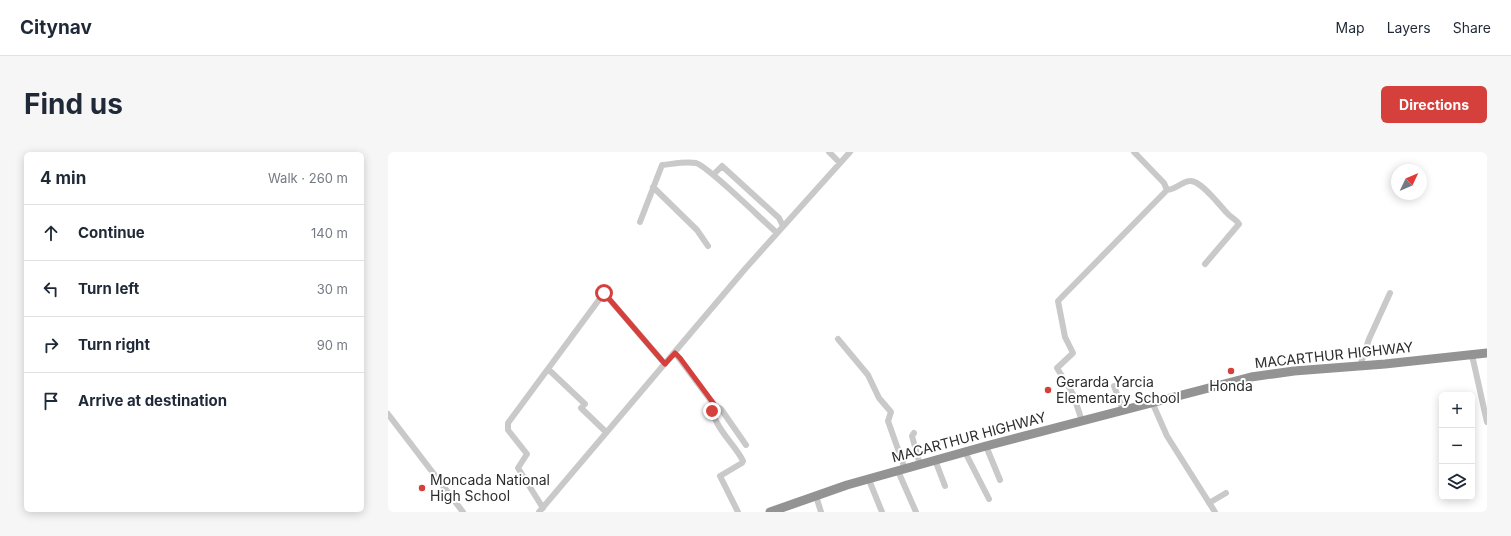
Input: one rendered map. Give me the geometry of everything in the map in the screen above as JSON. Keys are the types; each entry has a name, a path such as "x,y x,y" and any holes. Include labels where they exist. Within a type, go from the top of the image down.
{"highway":[{"name":"MACARTHUR HIGHWAY","path":"770,512 847,485 869,480 935,460 1152,402 1265,375 1487,353"}],"street":[{"path":"829,152 840,163"},
{"path":"665,364 604,293 508,423 508,430 527,454 518,468 541,510 783,226 850,152"},
{"path":"1134,152 1164,183 1167,190"},
{"path":"640,222 662,165 682,162 697,163 713,175 777,233"},
{"path":"713,175 722,166 779,218 783,226"},
{"path":"1082,421 1073,394 1057,368 1073,353 1065,337 1058,301 1167,190 1177,188 1193,181 1214,197 1228,215 1239,224 1206,264"},
{"path":"653,187 697,230 708,246"},
{"path":"1360,366 1369,339 1390,293"},
{"path":"838,339 868,376 879,398 890,412 888,421 901,470 916,512"},
{"path":"675,353 714,404 721,409 746,445"},
{"path":"1472,355 1487,422"},
{"path":"548,369 585,404 581,408 606,432"},
{"path":"1114,386 1123,410"},
{"path":"1152,402 1167,436 1215,512"},
{"path":"714,404 712,411 716,421 743,460 742,463 720,476 738,512"},
{"path":"388,414 463,512"},
{"path":"914,433 912,436 920,465"},
{"path":"986,446 1000,480"},
{"path":"965,452 990,499"},
{"path":"935,460 945,486"},
{"path":"869,480 882,512"},
{"path":"1209,502 1226,493"},
{"path":"816,496 821,512"}],"place":[{"name":"Honda","path":"1231,371"},
{"name":"Gerarda Yarcia Elementary School","path":"1048,390"},
{"name":"Moncada National High School","path":"422,488"}],"route":[{"path":"604,293 665,364 675,353 680,358 714,404 712,411"}]}
